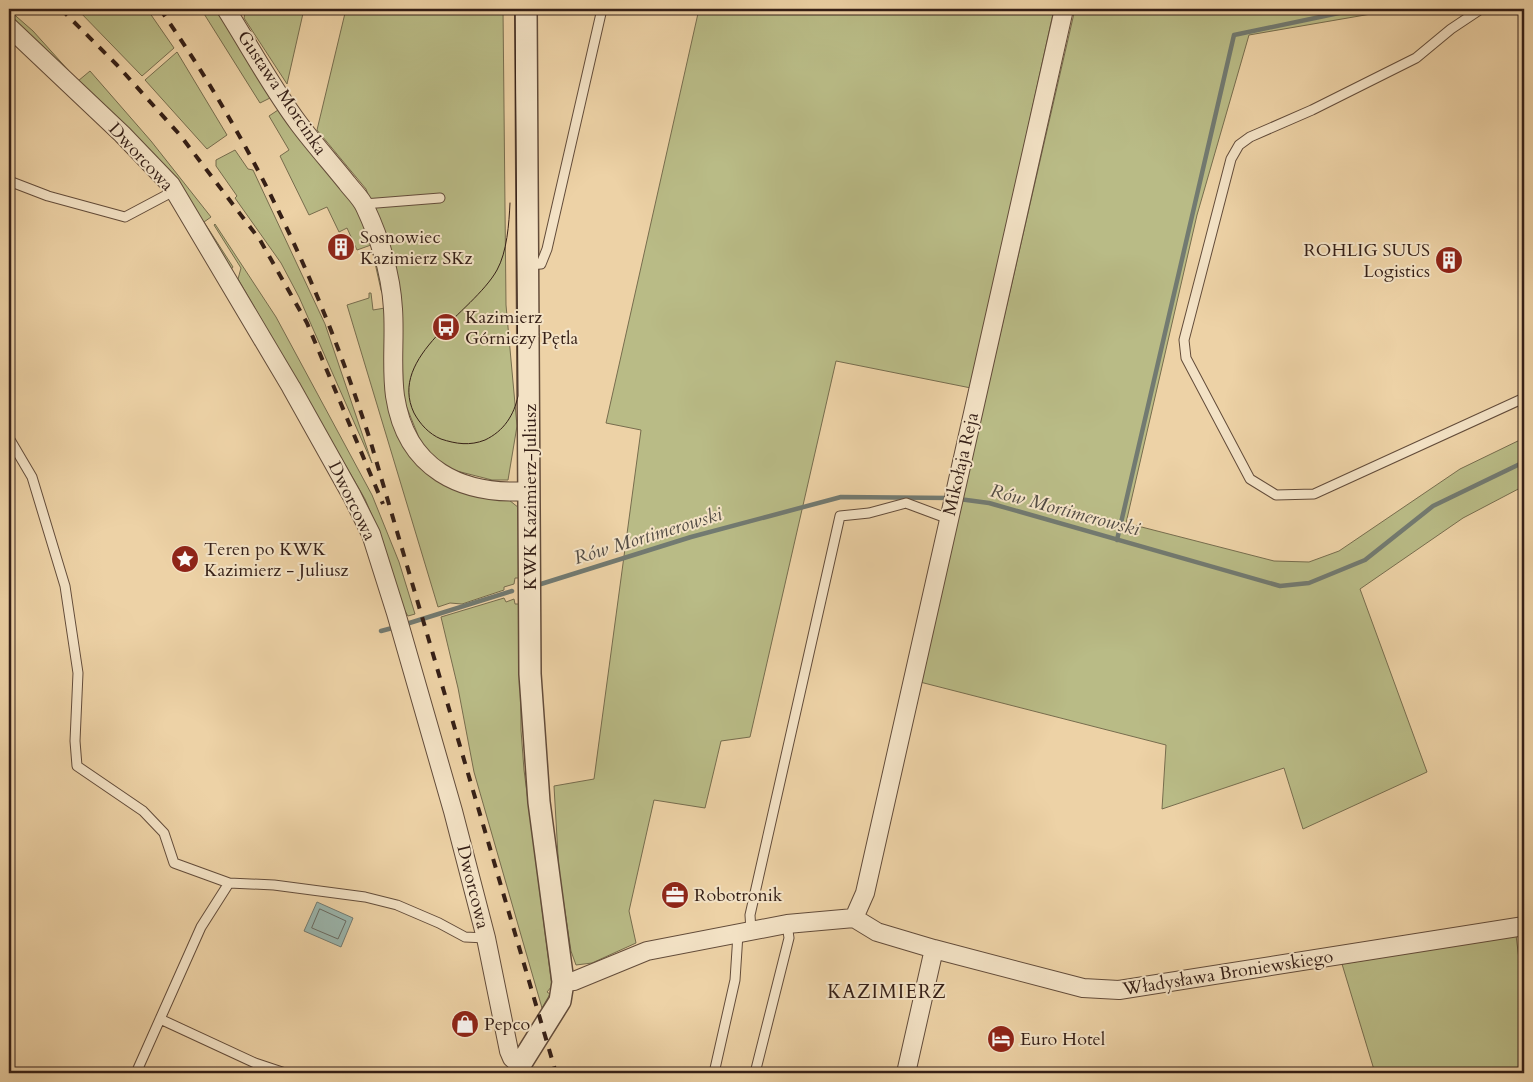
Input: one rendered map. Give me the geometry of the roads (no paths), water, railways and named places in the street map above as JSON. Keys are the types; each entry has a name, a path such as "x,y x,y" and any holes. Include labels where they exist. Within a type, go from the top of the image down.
{"street":[{"name":"Gustawa Morcinka","path":"226,9 299,124 364,204 375,228 388,272 393,308 395,395 401,422 410,443 422,459 441,473 463,484 504,491 530,491"},
{"name":"KWK Kazimierz-Juliusz","path":"526,9 530,674 537,772 556,935 564,982"},
{"name":"Mikołaja Reja","path":"854,918 866,893 1064,9"},
{"name":"Dworcowa","path":"9,27 122,134 174,191 291,387 371,534 396,613 453,811 486,938 509,1051 520,1069"},
{"path":"520,1069 560,1000 564,982 574,981 647,951 787,924 854,918"},
{"name":"Władysława Broniewskiego","path":"854,918 878,932 934,949 1083,988 1119,990 1524,926"},
{"path":"906,1073 934,949"}],"lane":[{"path":"528,266 541,264 547,250 602,9"},
{"path":"1481,9 1451,29 1416,58 1312,110 1250,137 1239,145 1232,159 1184,340 1186,358 1250,479 1276,495 1314,494 1524,398"},
{"path":"9,181 48,196 125,217 174,191"},
{"path":"364,204 440,198"},
{"path":"9,438 32,478 65,586 78,673 75,740 77,766 143,811 164,833 174,863 229,883 274,885 365,897 398,905 465,937 486,938"},
{"path":"714,1073 840,516 869,513 906,503 950,517"},
{"path":"136,1073 201,927 229,883"},
{"path":"755,1073 788,938 787,924"},
{"path":"160,1019 255,1063 285,1073"}],"water":[{"path":"317,902 353,918 341,947 304,931"}],"waterway":[{"path":"1117,540 1234,35 1358,9"},
{"name":"Rów Mortimerowski","path":"959,499 989,503 1280,586 1309,583 1365,560 1433,506 1524,462"},
{"name":"Rów Mortimerowski","path":"541,584 691,537 841,497 951,498"},
{"name":"Rów Mortimerowski","path":"403,625 512,591"},
{"name":"Rów Mortimerowski","path":"381,631 396,627"}],"tram line":[{"path":"510,203 505,246 497,270 485,286 436,336 422,354 412,373 409,392 414,413 422,425 429,431 447,441 468,444 479,442 492,436 503,427 511,416 518,396 515,9"}],"railway":[{"path":"61,9 117,65 180,135 260,240 307,323 383,504"},
{"path":"160,9 194,60 255,164 307,273 352,386 371,443 556,1073"}],"place":[{"name":"Sosnowiec Kazimierz SKz","path":"341,247"},
{"name":"ROHLIG SUUS Logistics","path":"1449,260"},
{"name":"Kazimierz Górniczy Pętla","path":"446,327"},
{"name":"Teren po KWK Kazimierz - Juliusz","path":"185,559"},
{"name":"Robotronik","path":"675,895"},
{"name":"Pepco","path":"465,1024"},
{"name":"Euro Hotel","path":"1001,1039"}],"district":[{"name":"KAZIMIERZ","path":"887,992"}]}
